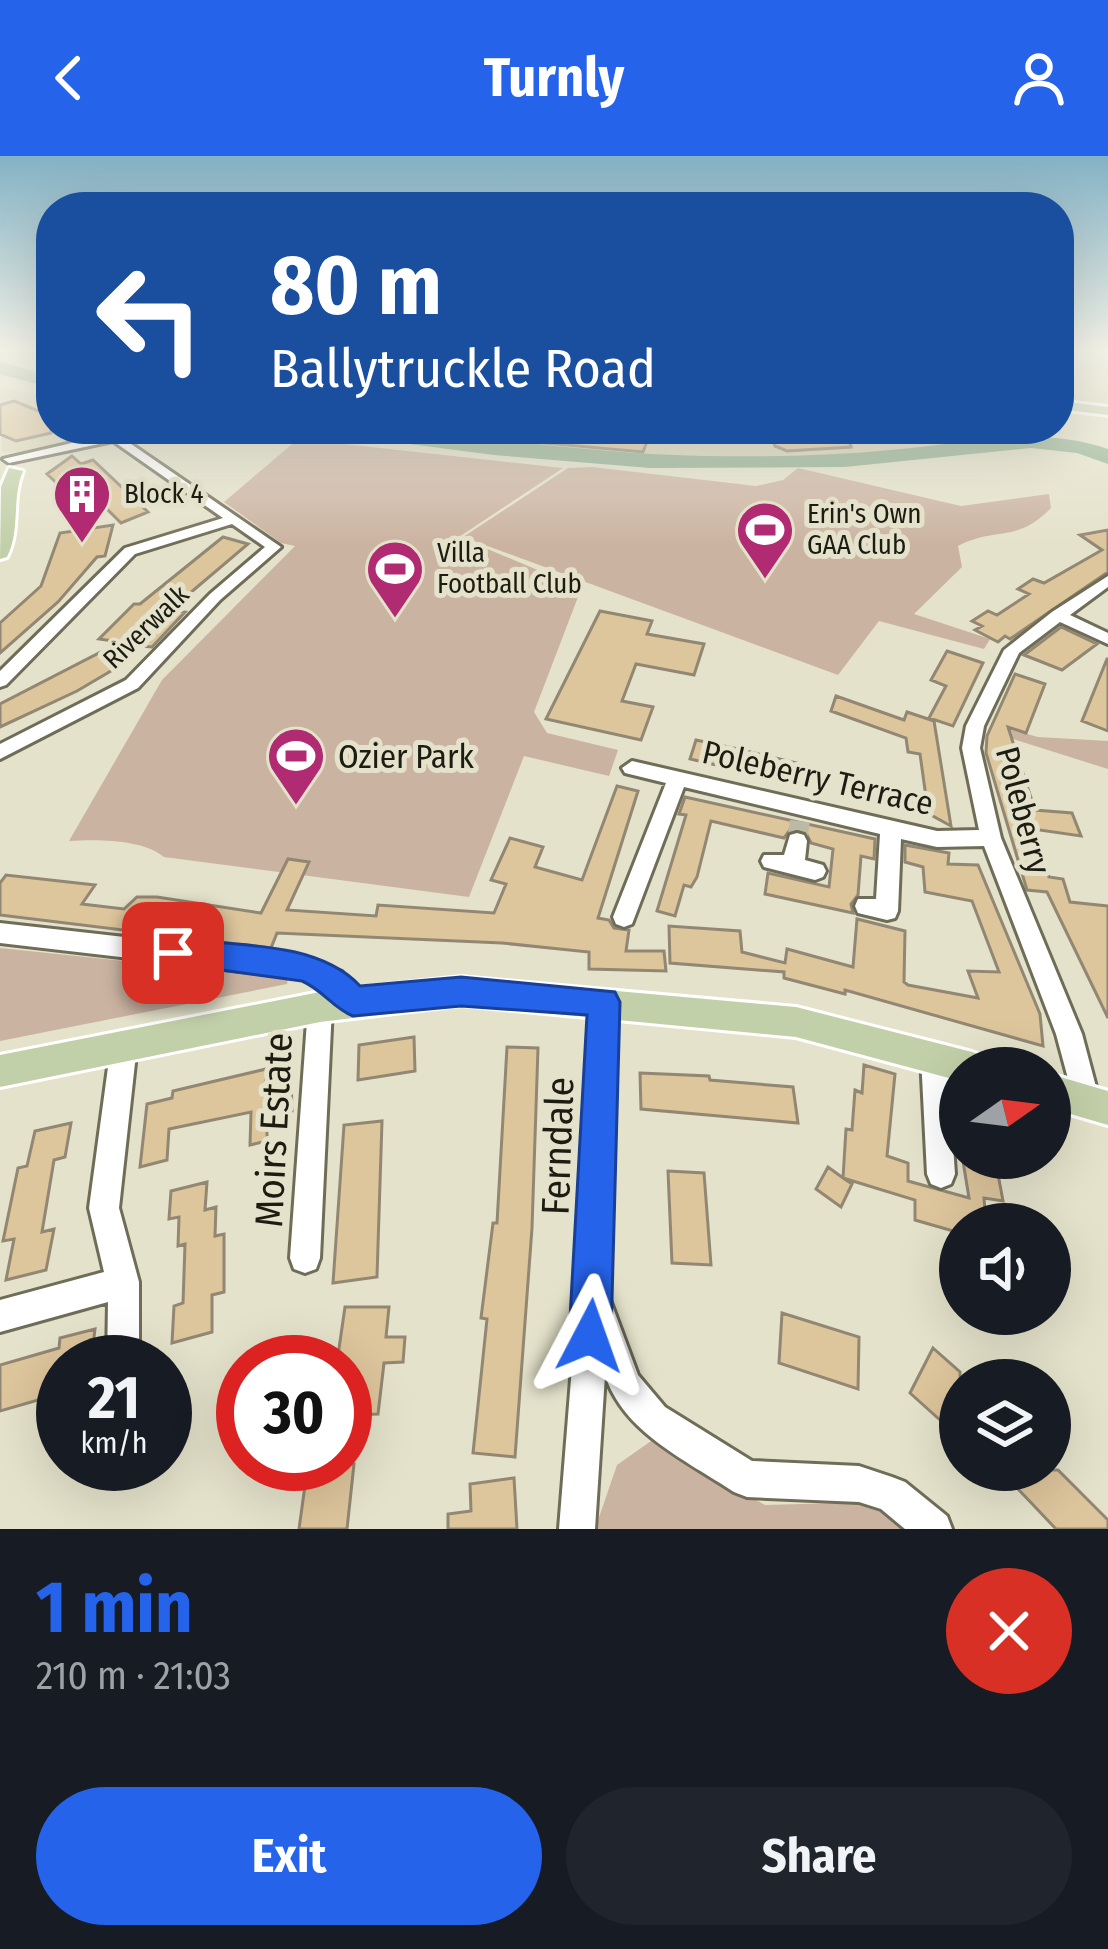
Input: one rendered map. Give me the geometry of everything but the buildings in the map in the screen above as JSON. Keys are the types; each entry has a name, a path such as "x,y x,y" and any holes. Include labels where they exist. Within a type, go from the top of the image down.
{"main road":[{"path":"0,553 12,520 6,469"},
{"path":"0,1071 336,1004 461,991 796,1022 939,1058"}],"street":[{"name":"Riverwalk","path":"6,469 83,444"},
{"name":"Riverwalk","path":"0,752 132,684 215,597 274,547 126,444"},
{"name":"Riverwalk","path":"0,681 130,551 232,519"},
{"name":"Poleberry","path":"1097,1105 991,838 972,755 975,726 1009,654 1108,580"},
{"path":"1058,614 1108,638"},
{"name":"Poleberry Terrace","path":"632,768 677,778 800,823 891,828 938,839 991,838"},
{"path":"624,917 677,778"},
{"path":"793,866 800,823"},
{"path":"866,906 887,911 891,828"},
{"path":"0,933 303,968 333,980 336,1004"},
{"name":"Ferndale","path":"577,1529 594,1292 604,1002"},
{"name":"Moirs Estate","path":"304,1258 336,1004"},
{"path":"123,1335 123,1282 104,1217 104,1198 124,1045"},
{"path":"934,1057 939,1141"},
{"path":"0,1316 123,1282"},
{"name":"Ferndale","path":"594,1292 625,1385 653,1419 747,1479 860,1484 892,1495 934,1529"}],"shaded area":[{"path":"1,416 36,416 36,444 56,444 22,453 2,452"},
{"path":"292,444 344,444 563,468 459,537 566,582 565,593 578,597 534,712 547,733 618,750 609,776 524,756 469,897 164,857 119,841 69,841 162,680 295,546 281,543 224,502"},
{"path":"524,444 946,444 890,453 750,460"},
{"name":"Erin's Own GAA Club","path":"568,468 756,486 783,480 798,468 961,506 1049,494 1051,508 1016,531 958,546 962,567 914,614 990,639 984,649 879,621 838,675 463,537"},
{"path":"997,726 1038,737 1108,741 1108,769 994,733"},
{"path":"0,948 288,978 287,984 0,1041"},
{"path":"651,1441 765,1505 877,1502 901,1529 595,1529 617,1465"}],"waterway":[{"path":"456,444 598,458 753,463 900,456 997,444"},
{"path":"1062,444 1108,457"}],"tunnel":[{"path":"797,841 800,820"}],"place":[{"name":"Block 4","path":"82,545"},
{"name":"Erin's Own GAA Club","path":"765,581"},
{"name":"Villa Football Club","path":"395,620"},
{"name":"Ozier Park","path":"296,807"}],"route":[{"path":"173,953 318,972 344,988 353,1001 461,991 604,1002 590,1336"}]}
